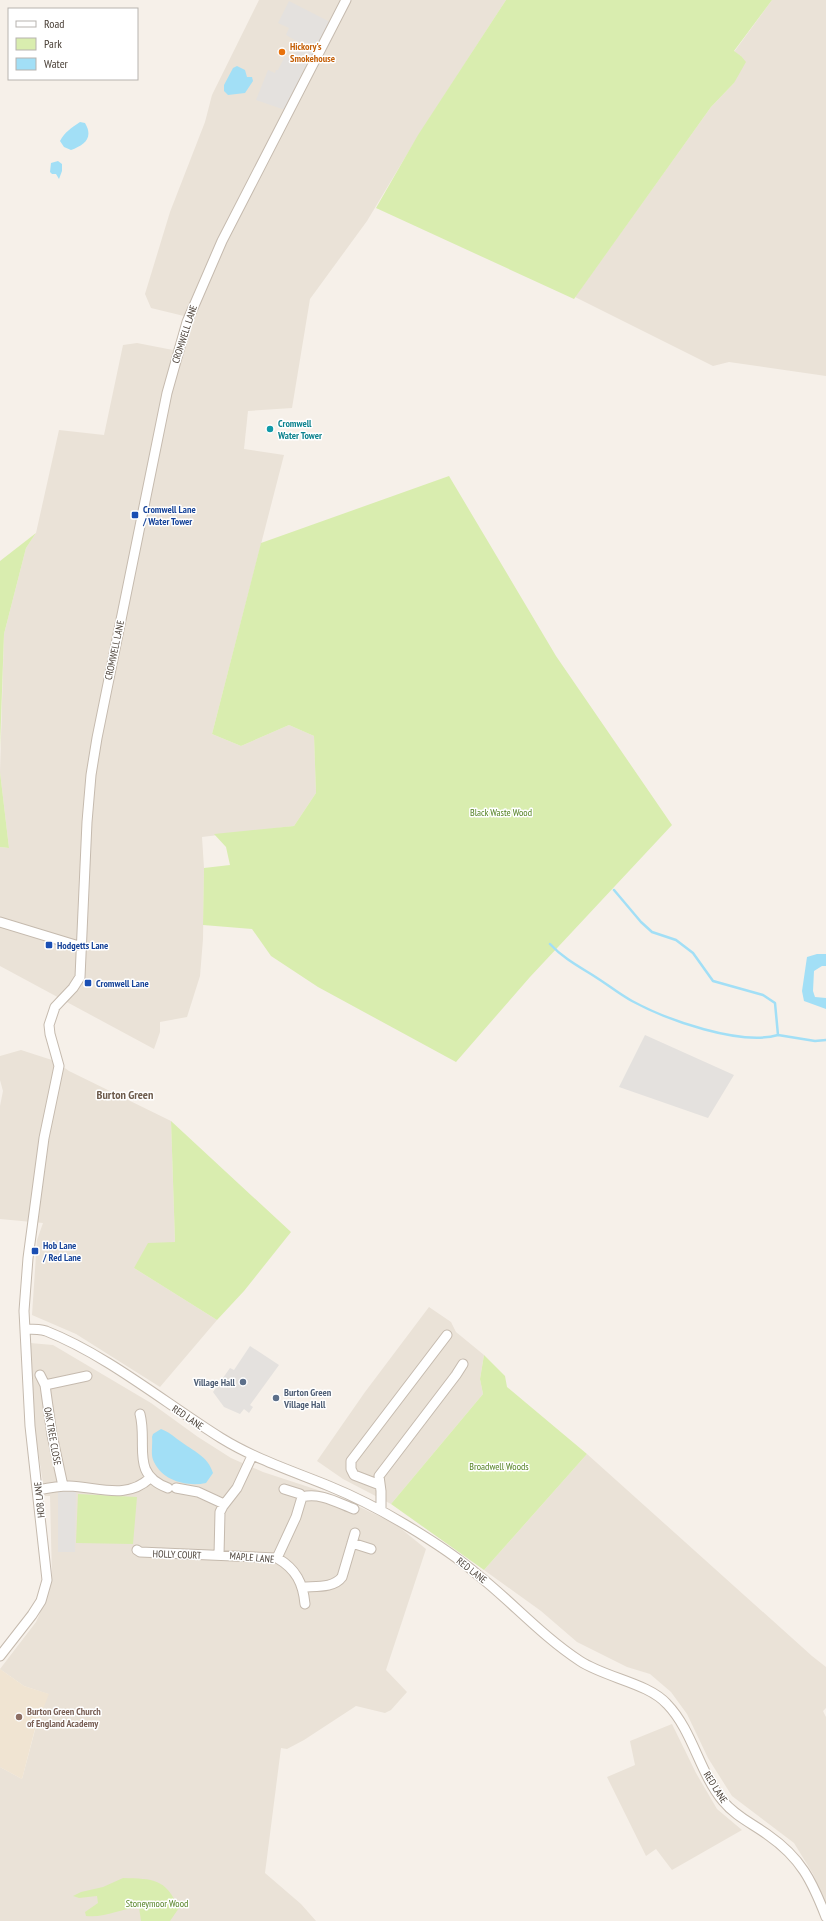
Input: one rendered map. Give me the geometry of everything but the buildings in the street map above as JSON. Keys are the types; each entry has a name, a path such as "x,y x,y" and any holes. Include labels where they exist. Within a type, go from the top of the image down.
{"street":[{"name":"CROMWELL LANE","path":"26,1329 24,1311 28,1258 44,1138 56,1080 58,1060 51,1040 49,1025 55,1007 79,979 82,947 87,822 93,759 163,413 180,342 213,259 346,0"},
{"path":"0,922 82,947"},
{"name":"RED LANE","path":"26,1329 44,1330 83,1349 213,1434 252,1456 330,1486 381,1510 436,1544 478,1574 526,1619 568,1653 598,1672 648,1690 667,1704 685,1729 722,1801 737,1814 768,1835 792,1854 809,1877 826,1917"},
{"name":"HOB LANE","path":"0,1656 29,1620 41,1601 47,1580 30,1426 26,1329"},
{"path":"380,1485 354,1474 351,1468 351,1461 447,1335"},
{"path":"381,1510 379,1476 463,1364"},
{"name":"OAK TREE CLOSE","path":"40,1375 45,1385 52,1435 63,1486"},
{"path":"45,1385 87,1376"},
{"path":"140,1414 142,1423 144,1466 150,1478 172,1488 198,1492 224,1504"},
{"path":"219,1555 220,1512 224,1504 237,1488 252,1456"},
{"path":"38,1490 63,1486 123,1491 141,1486 150,1478"},
{"path":"284,1488 300,1494 302,1497"},
{"path":"302,1497 313,1495 354,1509"},
{"path":"277,1558 298,1512 302,1497"},
{"path":"303,1587 339,1582 342,1577 355,1533"},
{"path":"352,1543 371,1549"},
{"name":"HOLLY COURT","path":"137,1550 140,1552 219,1555"},
{"name":"MAPLE LANE","path":"219,1555 277,1558 295,1573 303,1587 305,1604"}],"shaded area":[{"path":"259,0 506,0 418,136 367,221 310,299 292,408 248,411 244,449 284,455 212,734 241,746 289,725 314,736 316,793 294,826 202,837 204,868 203,939 200,976 187,1017 160,1022 160,1032 154,1049 0,966 0,847 9,848 0,772 4,634 26,548 36,533 59,430 104,435 123,345 137,343 173,350 184,316 151,308 145,294 170,212 205,122 212,95"},
{"path":"772,0 826,0 826,376 729,362 713,366 575,297 711,107 734,83 741,56 734,52"},
{"path":"289,1 330,22 285,110 256,100 268,70 275,73 285,56 290,58 300,43 286,35 289,28 278,23"},
{"path":"645,1035 734,1075 708,1118 619,1087"},
{"path":"21,1050 55,1061 69,1071 171,1121 175,1243 134,1268 217,1320 160,1387 76,1334 32,1315 37,1240 43,1223 0,1219 0,1106 3,1091 0,1080 0,1056"},
{"path":"429,1307 451,1322 456,1332 484,1355 480,1379 483,1394 391,1504 343,1479 317,1461 365,1392"},
{"path":"30,1343 53,1345 151,1403 198,1437 231,1458 263,1472 336,1496 394,1523 426,1549 386,1670 407,1692 391,1710 385,1713 356,1706 304,1740 287,1749 281,1748 265,1873 301,1904 316,1921 0,1921 0,1767 22,1779 35,1730 48,1694 24,1686 0,1669 36,1622 49,1592 52,1578 50,1496 45,1496 36,1438 30,1392"},
{"name":"Village Hall","path":"250,1346 279,1365 250,1405 253,1407 249,1413 244,1409 240,1414 224,1407 213,1392 230,1368 234,1370"},
{"path":"587,1454 826,1667 826,1708 823,1711 826,1717 826,1906 813,1874 794,1843 732,1796 708,1758 687,1714 671,1692 650,1674 627,1667 577,1642 541,1611 484,1570"},
{"path":"76,1486 75,1552 58,1552 58,1487"},
{"name":"Burton Green Church of England Academy","path":"0,1669 24,1686 49,1694 35,1729 22,1779 0,1767"},
{"path":"672,1724 696,1773 717,1809 742,1830 672,1870 656,1849 646,1856 607,1777 635,1765 630,1741"}],"green space":[{"path":"506,0 772,0 734,51 746,62 734,83 711,107 574,299 376,208 418,135"},
{"name":"Black Waste Wood","path":"449,476 556,656 672,825 530,977 456,1062 318,987 271,956 252,929 203,925 204,868 230,865 226,847 214,834 294,826 316,793 314,736 289,725 241,746 212,734 261,543"},
{"path":"36,533 26,548 4,634 0,748 0,561"},
{"path":"0,772 9,848 0,847"},
{"path":"171,1121 291,1232 244,1291 217,1320 134,1268 148,1243 175,1242"},
{"name":"Broadwell Woods","path":"484,1355 505,1376 507,1387 587,1454 484,1570 391,1504 483,1394 480,1379"},
{"path":"78,1494 137,1497 133,1544 76,1543"},
{"name":"Stoneymoor Wood","path":"123,1878 151,1880 157,1882 169,1891 179,1908 170,1921 141,1921 139,1907 106,1915 86,1916 85,1912 98,1903 97,1896 79,1898 73,1896 81,1892 103,1887"}],"water":[{"path":"237,66 245,70 247,77 252,77 253,81 245,93 228,95 224,91 224,85 233,68"},
{"path":"80,122 85,123 88,128 88,137 84,143 71,150 64,147 60,141 68,130"},
{"path":"58,161 62,164 62,171 59,179 56,174 52,174 50,172 51,163"},
{"path":"817,954 826,954 826,966 822,966 814,971 813,991 815,997 826,998 826,1009 804,1001 802,991 807,957"},
{"path":"161,1429 195,1451 208,1462 213,1473 206,1483 191,1484 176,1481 163,1474 158,1469 152,1456 152,1437 153,1434"}],"waterway":[{"path":"614,890 641,922 652,932 676,940 693,953 713,981 763,995 775,1003 778,1035 815,1041 826,1040"},
{"path":"550,944 565,958 622,995 664,1016 724,1034 744,1037 778,1035"}],"place":[{"name":"Hickory's Smokehouse","path":"282,52"},
{"name":"Cromwell Water Tower","path":"270,429"},
{"name":"Cromwell Lane / Water Tower","path":"135,515"},
{"name":"Hodgetts Lane","path":"49,945"},
{"name":"Cromwell Lane","path":"88,983"},
{"name":"Hob Lane / Red Lane","path":"35,1251"},
{"name":"Village Hall","path":"243,1382"},
{"name":"Burton Green Village Hall","path":"276,1398"},
{"name":"Burton Green Church of England Academy","path":"19,1717"}],"district":[{"name":"Burton Green","path":"125,1095"}]}
